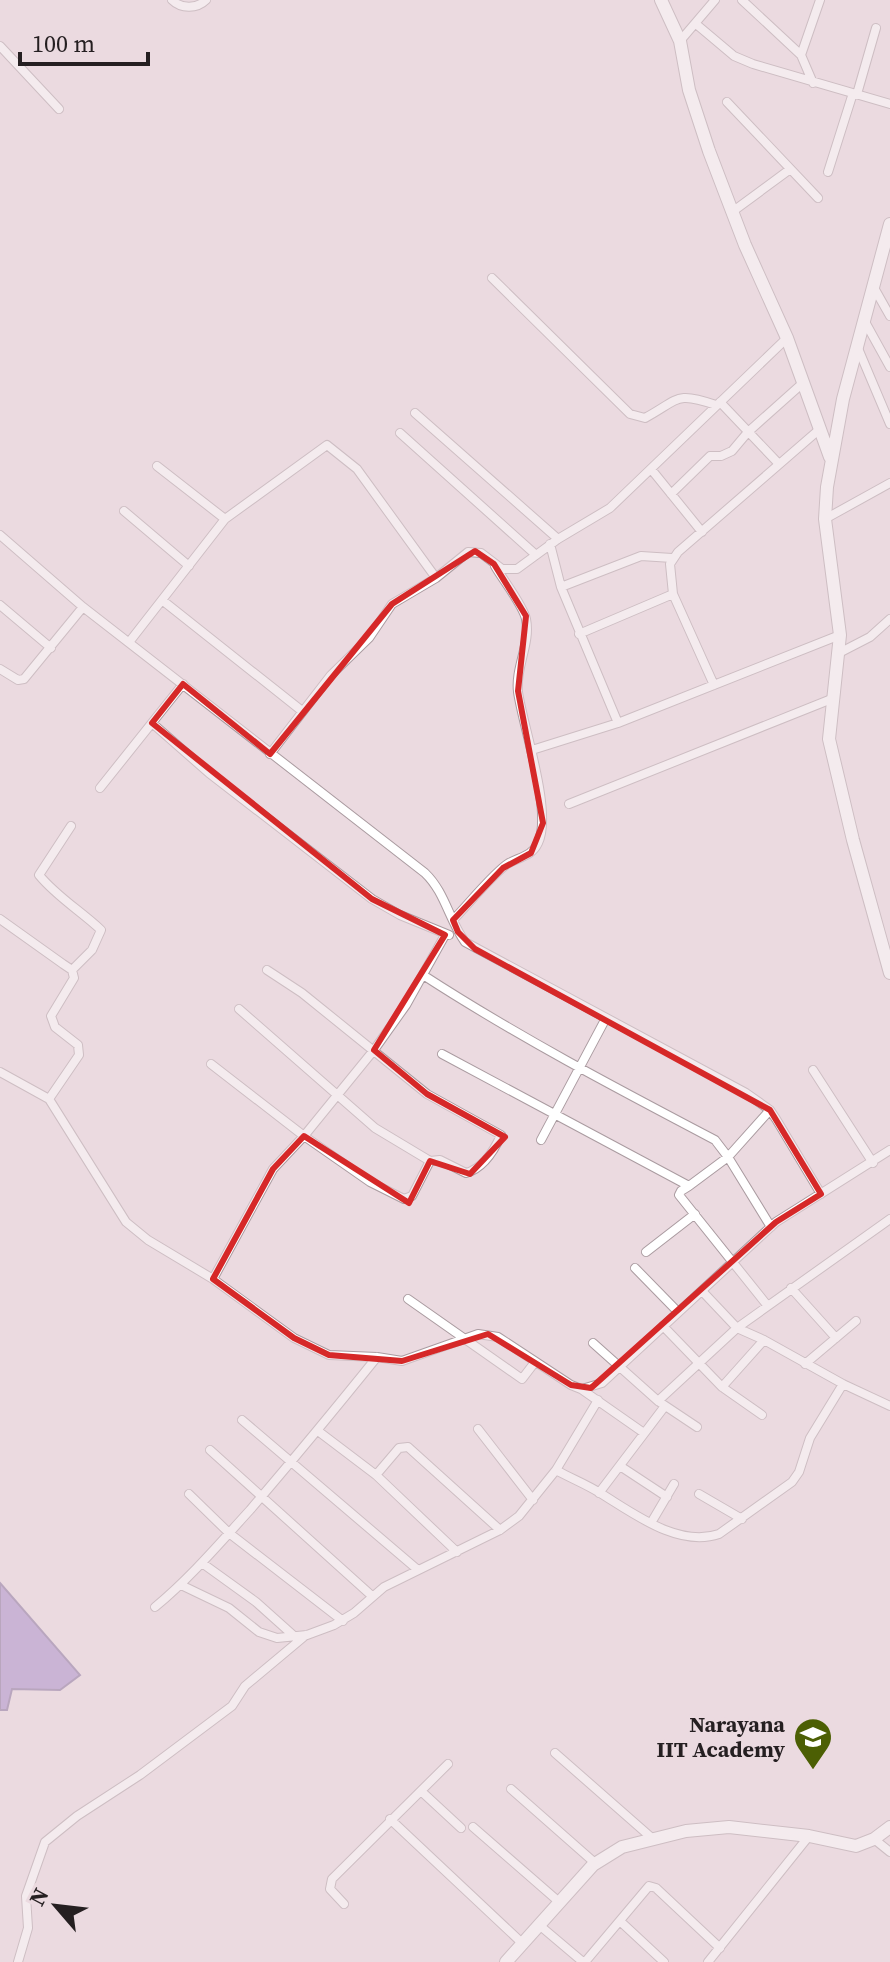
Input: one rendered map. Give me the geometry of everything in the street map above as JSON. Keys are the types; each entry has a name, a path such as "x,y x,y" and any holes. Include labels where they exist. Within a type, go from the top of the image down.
{"street":[{"path":"172,0 188,7 206,0"},
{"path":"661,0 680,41 689,90 732,212 787,338 832,460"},
{"path":"680,41 715,0"},
{"path":"742,0 801,55 813,83"},
{"path":"801,55 820,0"},
{"path":"696,24 734,56 813,83 890,104"},
{"path":"828,172 876,28"},
{"path":"0,46 59,109"},
{"path":"727,102 818,198"},
{"path":"732,212 789,170"},
{"path":"890,224 857,346 832,460 825,519 840,635 829,739 890,973"},
{"path":"492,278 630,414 645,418 679,397 718,404 779,464"},
{"path":"873,286 890,316"},
{"path":"864,320 890,367"},
{"path":"270,754 331,675 369,638 392,604 436,578 468,552 481,553 502,569 517,569 610,508 787,338"},
{"path":"857,346 890,424"},
{"path":"671,494 710,456 721,456 732,451 748,432 804,382"},
{"path":"415,413 554,542 561,587 618,723"},
{"path":"714,685 673,594 672,558 821,428"},
{"path":"400,433 536,555"},
{"path":"130,641 225,519 327,445 357,469 436,578"},
{"path":"157,466 225,519"},
{"path":"651,469 702,532"},
{"path":"825,519 890,483"},
{"path":"124,511 189,566"},
{"path":"0,535 83,607 425,873 441,892 462,938 475,949 746,1093 770,1110 821,1194"},
{"path":"561,587 641,556 672,558"},
{"path":"453,920 503,868 531,853 539,842 543,823 532,750 518,691 517,672 527,634 526,616 494,564"},
{"path":"579,634 673,594"},
{"path":"162,600 302,711"},
{"path":"0,605 51,648"},
{"path":"0,669 18,680 24,679 83,607"},
{"path":"839,653 870,637 890,619"},
{"path":"532,750 618,723 840,635"},
{"path":"100,788 183,684"},
{"path":"569,804 834,698"},
{"path":"152,723 209,773 372,899 445,935 462,938"},
{"path":"71,826 39,875 52,891 101,930 92,950 72,970"},
{"path":"0,919 72,970 74,978 51,1016 55,1027 80,1049 76,1061 49,1099"},
{"path":"213,1279 273,1169 374,1050 406,1005 445,935"},
{"path":"239,1009 375,1128 430,1161 440,1160 459,1171 473,1171 495,1149 501,1135 427,1094 302,993 267,970"},
{"path":"423,975 484,1015 715,1140 771,1227"},
{"path":"541,1140 606,1018"},
{"path":"442,1054 689,1186"},
{"path":"211,1064 304,1136 370,1182 404,1199 412,1196 430,1161"},
{"path":"813,1070 873,1163"},
{"path":"0,1072 49,1099 126,1222 148,1240 213,1279 260,1316 313,1349 342,1357 402,1361 488,1334 498,1337 581,1389 644,1433"},
{"path":"767,1305 679,1195 728,1157 770,1110"},
{"path":"581,1389 602,1383 771,1227 890,1150"},
{"path":"646,1252 695,1214"},
{"path":"599,1493 644,1433 661,1403 698,1361 767,1305 890,1219"},
{"path":"635,1268 678,1312"},
{"path":"791,1288 836,1338"},
{"path":"702,1291 737,1328 890,1406"},
{"path":"408,1299 522,1379 535,1362"},
{"path":"805,1364 856,1321"},
{"path":"663,1326 722,1387 762,1415"},
{"path":"722,1387 764,1340"},
{"path":"593,1343 661,1403 697,1427"},
{"path":"155,1607 181,1585 261,1497 377,1357"},
{"path":"556,1470 651,1523 679,1534 708,1538 742,1519 792,1482 799,1472 810,1438 843,1384"},
{"path":"181,1585 229,1608 259,1632 277,1638 307,1635 343,1621 384,1587 500,1530 519,1516 556,1470 598,1400"},
{"path":"242,1420 418,1570"},
{"path":"478,1429 533,1500"},
{"path":"318,1431 376,1475 457,1552"},
{"path":"376,1475 399,1448 408,1447 500,1530"},
{"path":"210,1450 372,1596"},
{"path":"620,1466 667,1497"},
{"path":"651,1523 674,1484"},
{"path":"189,1494 229,1533 343,1621"},
{"path":"699,1494 742,1519"},
{"path":"202,1563 256,1602 294,1636"},
{"path":"18,1962 28,1928 26,1896 45,1842 232,1706 245,1686 307,1635"},
{"path":"555,1753 653,1839"},
{"path":"344,1904 330,1889 332,1879 448,1764"},
{"path":"511,1789 595,1863"},
{"path":"421,1791 461,1828"},
{"path":"390,1819 522,1943"},
{"path":"473,1827 558,1901"},
{"path":"506,1962 595,1863 622,1847 686,1831 729,1827 809,1836 848,1845 864,1844 890,1827"},
{"path":"708,1962 809,1836"},
{"path":"874,1839 890,1852"},
{"path":"538,1924 584,1962 621,1922 647,1887 653,1887 720,1948"},
{"path":"621,1922 664,1962"}],"highlighted area":[{"path":"475,551 494,564 526,616 518,691 543,823 531,853 503,868 453,920 458,932 475,949 770,1110 821,1194 776,1222 591,1388 571,1385 488,1334 402,1361 329,1355 294,1338 213,1279 273,1169 304,1136 409,1203 430,1161 470,1174 505,1137 427,1094 374,1050 445,935 372,899 152,723 183,684 270,754 392,604"}],"shaded area":[{"path":"0,1583 80,1675 60,1690 12,1689 7,1710 0,1710"}],"place":[{"name":"Narayana IIT Academy","path":"813,1771"}]}
